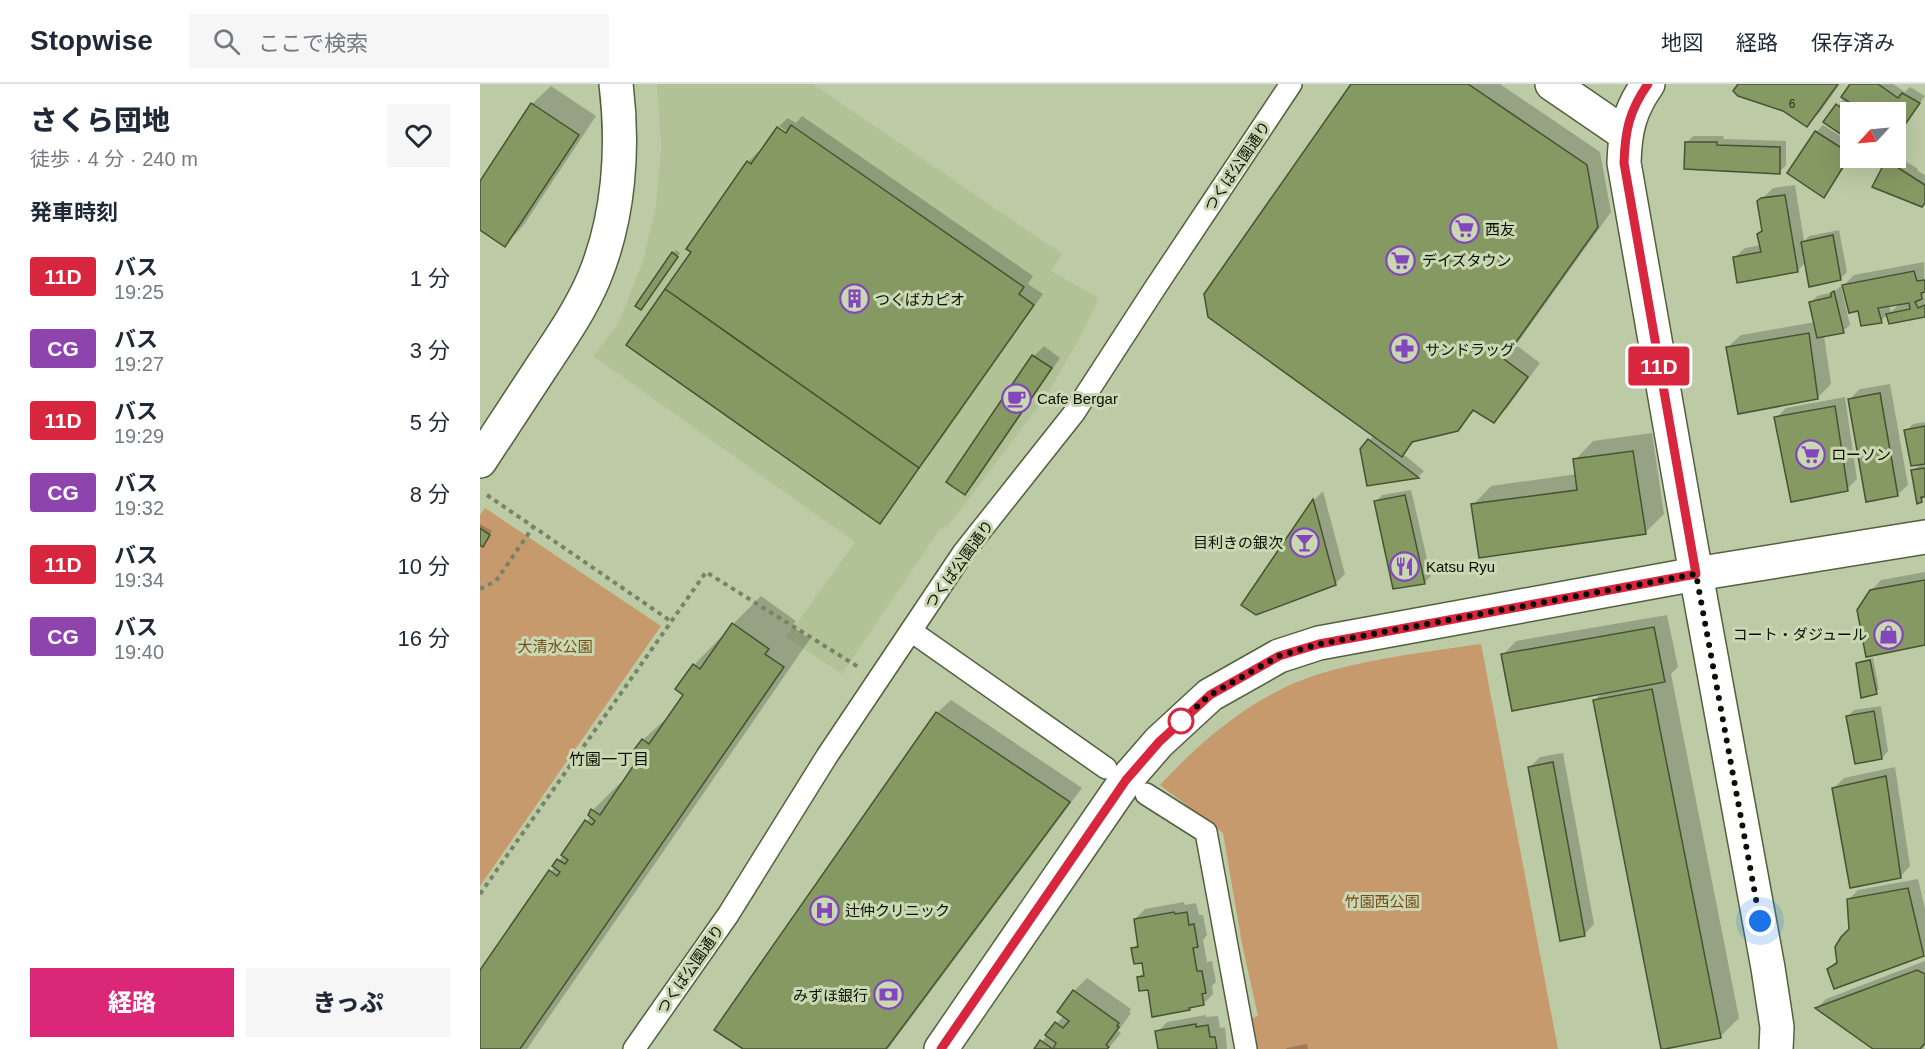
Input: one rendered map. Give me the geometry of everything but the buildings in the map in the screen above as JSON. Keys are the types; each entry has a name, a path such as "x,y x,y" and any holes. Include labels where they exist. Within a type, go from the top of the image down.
{"street":[{"path":"480,461 557,344 594,279 608,237 618,178 621,121 616,84"},
{"name":"つくば公園通り","path":"634,1049 728,915 827,756 963,553 1074,413 1292,84"},
{"path":"1552,84 1625,134"},
{"path":"1648,84 1635,104 1625,134 1624,163 1773,996 1777,1027 1776,1049"},
{"path":"941,1049 1126,780 1159,742 1210,695 1279,656 1319,644 1696,574 1925,537"},
{"path":"911,631 1106,768"},
{"path":"1146,794 1206,832 1246,1049"}],"path":[{"path":"487,495 672,622"},
{"path":"480,589 496,581 533,527"},
{"path":"480,894 706,572 879,680"}],"shaded area":[{"path":"657,84 813,84 1062,254 1051,271 1099,298 1047,395 949,525 940,529 842,674 785,636 798,622 855,542 593,356 618,324 643,261 656,205 661,147"}],"green space":[{"name":"大清水公園","path":"485,508 661,626 480,886 480,515"},
{"name":"竹園西公園","path":"1481,644 1558,1049 1256,1049 1250,1019 1258,1016 1242,944 1223,833 1160,785 1217,731 1261,700 1284,688 1351,665"}],"bus line":[{"name":"11D","path":"941,1049 1126,780 1159,742 1210,695 1279,656 1319,644 1696,574 1624,163 1625,134 1635,104 1648,84"}],"place":[{"name":"西友","path":"1464,229"},
{"name":"デイズタウン","path":"1401,260"},
{"name":"つくばカピオ","path":"854,299"},
{"name":"サンドラッグ","path":"1404,349"},
{"name":"Cafe Bergar","path":"1016,398"},
{"name":"ローソン","path":"1810,454"},
{"name":"目利きの銀次","path":"1304,542"},
{"name":"Katsu Ryu","path":"1405,566"},
{"name":"コート・ダジュール","path":"1888,634"},
{"name":"辻仲クリニック","path":"824,910"},
{"name":"みずほ銀行","path":"889,995"}],"district":[{"name":"竹園一丁目","path":"609,759"}],"route":[{"path":"1181,721 1210,695 1279,656 1319,644 1696,574 1760,921"}]}
